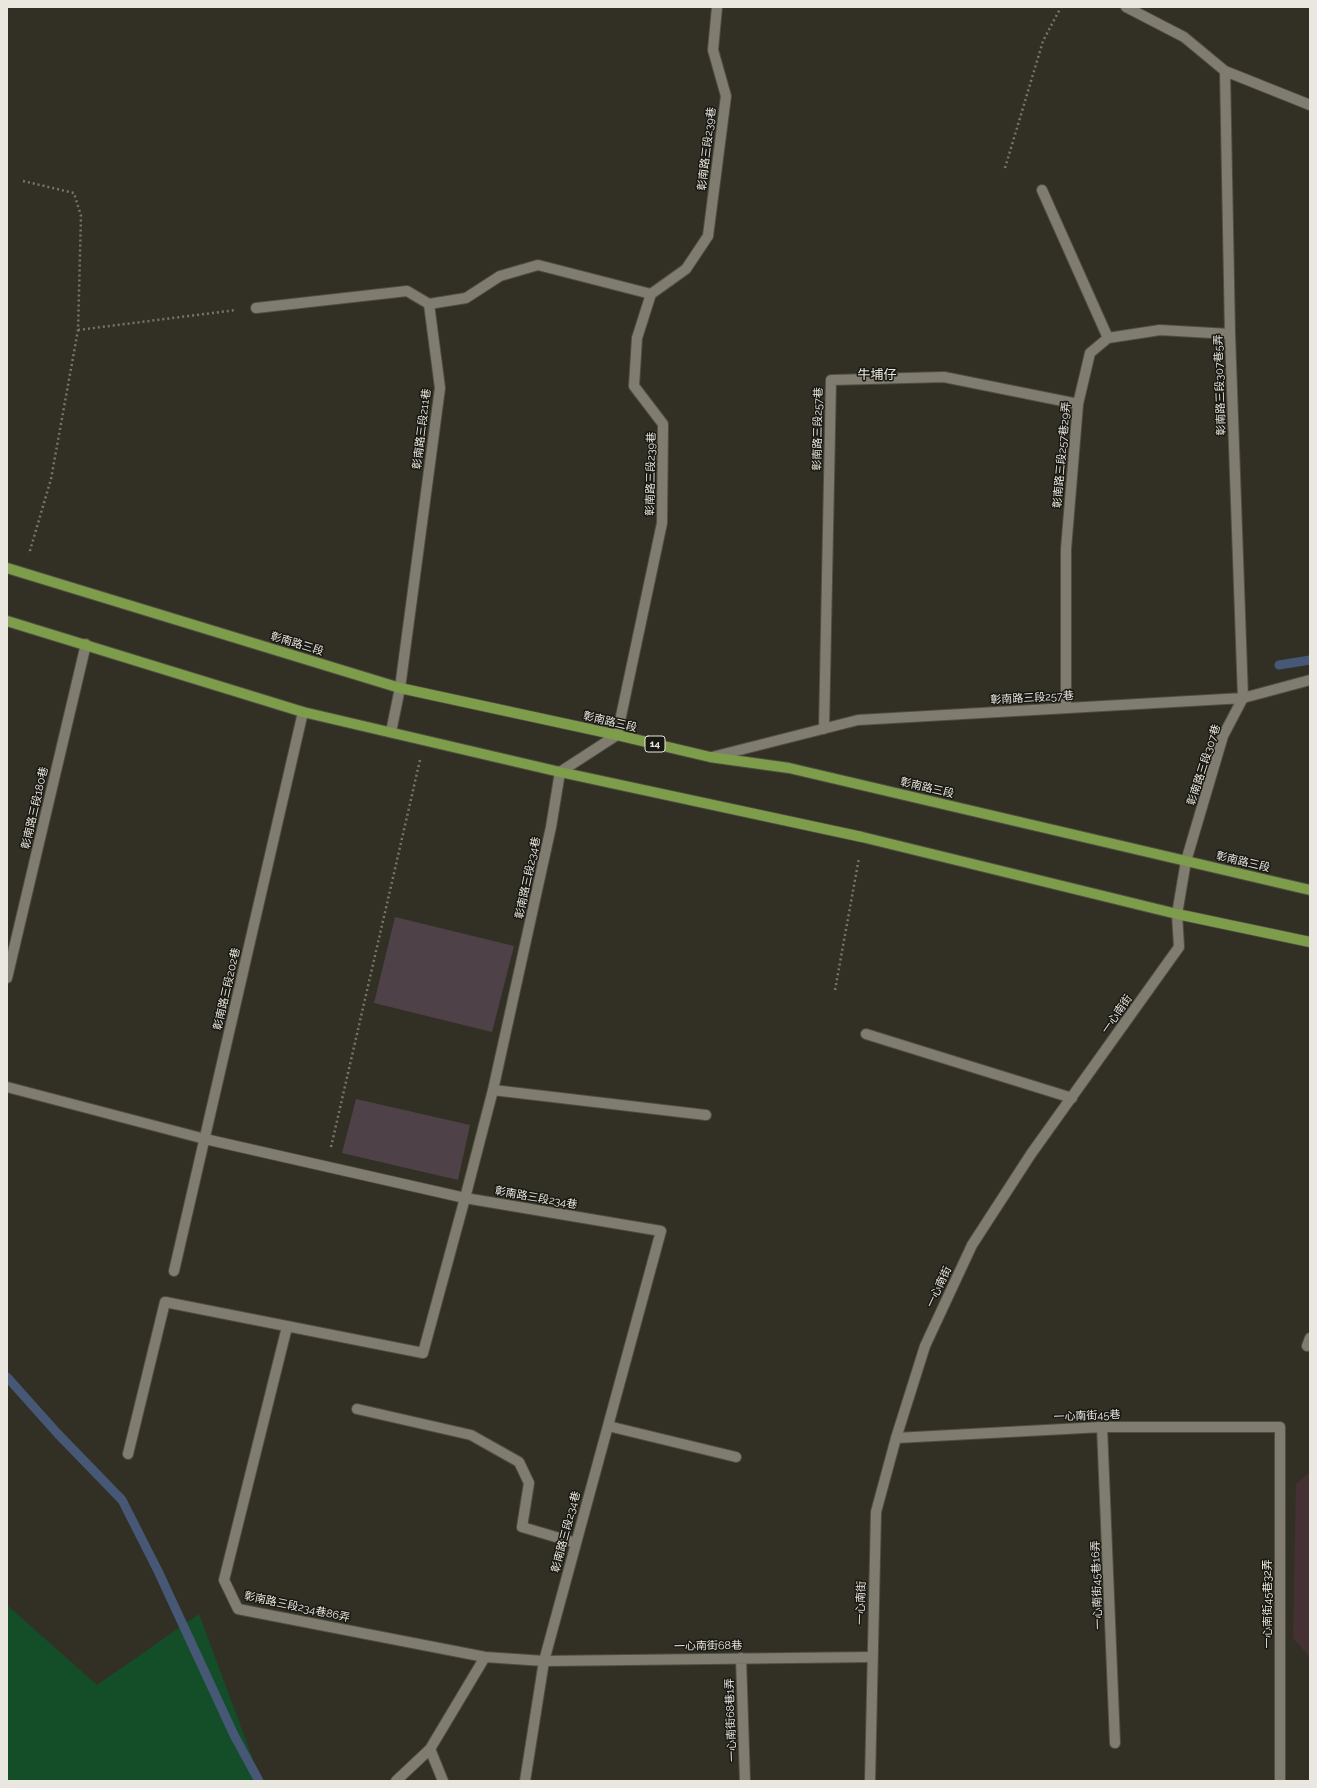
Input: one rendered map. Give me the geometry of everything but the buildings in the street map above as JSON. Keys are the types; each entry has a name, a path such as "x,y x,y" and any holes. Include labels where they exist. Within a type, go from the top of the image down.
{"main road":[{"name":"彰南路三段","path":"7,568 400,688 617,735 710,758 789,768 1310,890"},
{"path":"7,621 86,644 303,712 560,772 862,837 1177,914 1310,942"}],"street":[{"name":"彰南路三段239巷","path":"617,735 662,523 663,424 634,386 637,338 651,294 686,269 708,236 726,96 713,50 716,7"},
{"path":"1126,7 1184,37 1225,71 1310,104"},
{"name":"彰南路三段307巷5弄","path":"1225,71 1230,334 1243,698"},
{"path":"1042,190 1108,338 1160,330 1230,334"},
{"path":"256,308 407,291 429,304 466,298 500,276 538,265 651,294"},
{"name":"彰南路三段211巷","path":"391,732 400,688 440,388 429,304"},
{"name":"彰南路三段257巷29弄","path":"1066,708 1066,549 1078,404 1090,353 1108,338"},
{"name":"彰南路三段257巷","path":"824,729 832,380 944,377 1078,404"},
{"name":"彰南路三段180巷","path":"7,978 86,644"},
{"path":"1243,698 1310,680"},
{"name":"彰南路三段257巷","path":"710,758 858,720 1243,698"},
{"name":"彰南路三段307巷","path":"1186,861 1223,736 1243,698"},
{"name":"彰南路三段202巷","path":"174,1271 303,712"},
{"path":"560,772 617,735"},
{"name":"彰南路三段234巷","path":"525,1781 544,1661 660,1231 465,1198 493,1090 551,827 560,772"},
{"name":"一心南街","path":"870,1781 876,1512 896,1438 925,1346 972,1245 1031,1154 1179,947 1177,914 1186,861"},
{"path":"866,1034 1072,1098"},
{"path":"7,1087 205,1140 465,1198 423,1353 165,1302 128,1454"},
{"path":"493,1090 706,1115"},
{"name":"彰南路三段234巷86弄","path":"287,1327 224,1580 238,1609 485,1657 544,1661"},
{"path":"357,1409 471,1435 519,1462 529,1483 522,1526 576,1543"},
{"path":"608,1426 736,1457"},
{"name":"一心南街45巷","path":"896,1438 1102,1427 1280,1427"},
{"name":"一心南街45巷16弄","path":"1102,1427 1114,1744"},
{"name":"一心南街45巷32弄","path":"1280,1427 1280,1781"},
{"path":"396,1781 430,1749 485,1657"},
{"name":"一心南街68巷","path":"544,1661 872,1657"},
{"name":"一心南街68巷1弄","path":"741,1658 745,1781"},
{"path":"430,1749 443,1781"}],"path":[{"path":"1005,168 1043,41 1062,7"},
{"path":"24,181 74,193 81,216 78,330 51,479 24,573"},
{"path":"78,330 256,308"},
{"path":"326,1167 425,740"},
{"path":"835,990 862,837"}],"shaded area":[{"path":"1310,1472 1310,1657 1293,1638 1296,1484"}],"green space":[{"path":"7,1605 97,1685 199,1614 261,1781 7,1781"}],"waterway":[{"path":"1279,665 1310,660"},
{"path":"7,1377 58,1434 122,1500 158,1571 234,1735 259,1781"}],"district":[{"name":"牛埔仔","path":"877,375"}]}
